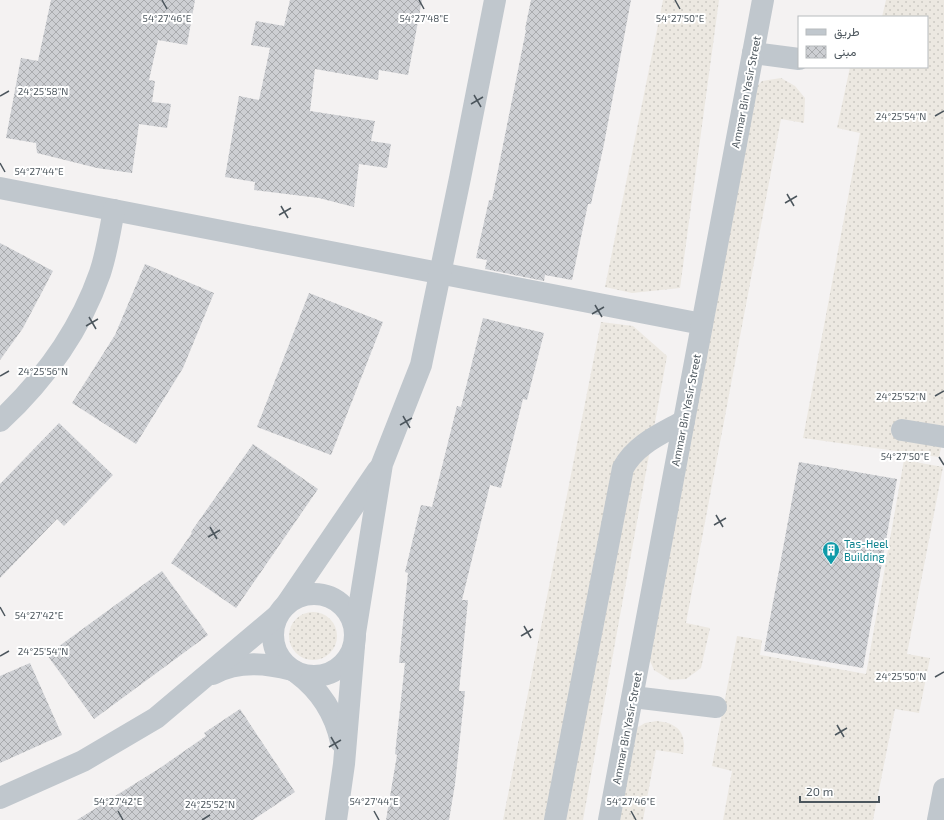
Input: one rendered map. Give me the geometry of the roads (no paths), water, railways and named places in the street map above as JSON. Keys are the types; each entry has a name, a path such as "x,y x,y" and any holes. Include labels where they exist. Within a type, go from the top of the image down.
{"street":[{"path":"193,685 220,670 248,664 277,666 310,676 324,675 336,669 346,660 353,648 382,464 421,366 494,0"},
{"name":"Ammar Bin Yasir Street","path":"609,820 763,0"},
{"path":"753,53 798,59"},
{"path":"0,188 702,324"},
{"path":"0,421 20,402 56,359 82,315 100,272 114,210"},
{"path":"555,820 623,468 633,452 644,443 684,421"},
{"path":"902,430 944,437"},
{"path":"344,760 338,725 324,698 283,662 274,646 273,628 282,610 382,464"},
{"path":"0,798 83,761 156,718 282,610 297,598 310,594 324,595 336,601 346,610 352,622 355,634 344,760 336,820"},
{"path":"632,697 716,707"},
{"path":"938,820 944,789"}],"place":[{"name":"Tas-Heel Building","path":"831,565"}]}
